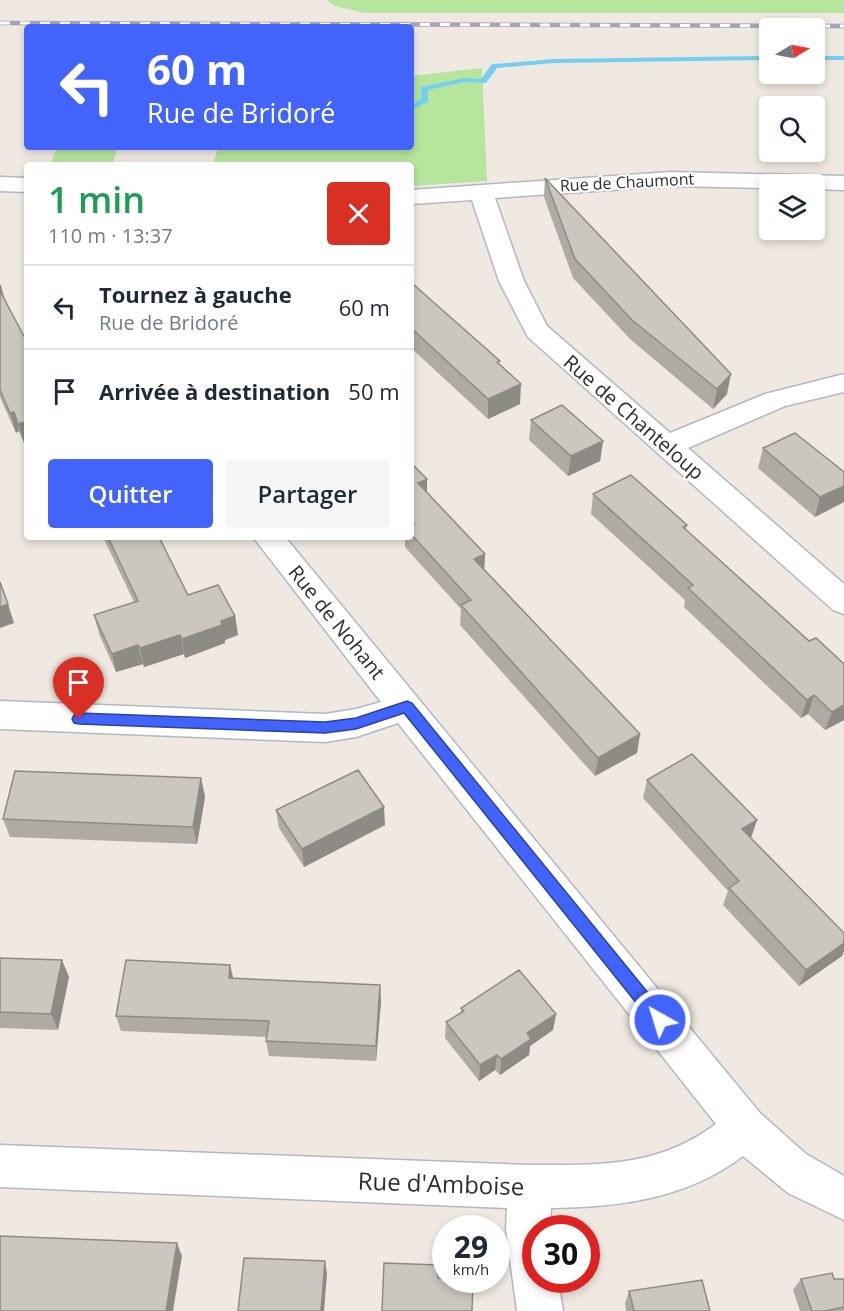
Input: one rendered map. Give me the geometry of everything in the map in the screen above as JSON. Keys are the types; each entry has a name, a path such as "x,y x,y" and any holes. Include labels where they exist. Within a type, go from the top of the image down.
{"street":[{"name":"Rue de Chaumont","path":"414,197 670,179 844,183"},
{"path":"0,184 24,185"},
{"name":"Rue de Chanteloup","path":"481,192 508,276 522,308 537,331 844,602"},
{"path":"667,446 739,413 784,396 844,383"},
{"name":"Rue de Nohant","path":"270,540 745,1128"},
{"path":"0,715 325,728 356,723 407,707"},
{"path":"745,1128 765,1151 794,1172 820,1189 844,1198"},
{"name":"Rue d'Amboise","path":"0,1166 530,1187 610,1185 659,1177 707,1156 745,1128"},
{"path":"530,1187 528,1229 540,1311"}],"green space":[{"path":"327,0 844,0 844,13 364,13 335,6"},
{"path":"482,68 487,181 414,186 414,162 214,162 217,150 414,150 414,76"},
{"path":"56,150 117,150 113,162 51,162"}],"building":[{"path":"545,178 731,374 717,389 632,320 575,259"},
{"path":"414,285 500,361 497,362 521,384 488,399 414,331"},
{"path":"0,291 24,336 24,422 18,424 14,412 10,413 0,390"},
{"path":"562,405 603,441 571,456 531,420"},
{"path":"795,433 844,472 844,486 820,497 763,448"},
{"path":"414,466 427,479 418,483 485,554 474,559 640,734 598,758 461,605 471,600 414,537"},
{"path":"631,475 687,525 683,527 809,641 816,638 844,664 844,705 832,712 814,695 807,700 688,588 693,585 593,494"},
{"path":"109,540 160,540 188,595 218,585 235,616 221,621 222,625 182,639 180,635 112,654 94,615 138,601"},
{"path":"0,582 8,604 0,607"},
{"path":"692,754 757,820 742,829 844,933 844,943 806,970 729,888 739,881 647,780"},
{"path":"358,770 384,807 302,849 276,810"},
{"path":"15,771 201,778 193,827 3,819"},
{"path":"0,958 62,960 51,1014 0,1012"},
{"path":"126,960 230,965 229,978 380,985 376,1046 266,1041 269,1021 116,1016"},
{"path":"519,970 556,1014 527,1033 531,1039 501,1059 497,1055 480,1065 446,1022 464,1011 461,1008"},
{"path":"0,1236 177,1243 166,1311 0,1311"},
{"path":"244,1258 325,1261 321,1311 238,1311"},
{"path":"384,1263 432,1265 432,1293 473,1293 472,1311 382,1311"},
{"path":"832,1273 834,1279 844,1279 844,1307 812,1311 801,1279"},
{"path":"702,1280 710,1311 634,1311 629,1291"}],"waterway":[{"path":"414,106 425,100 424,89 464,80 483,81 495,66 554,61 759,58"},
{"path":"825,58 844,58"}],"railway":[{"path":"0,23 281,24"},
{"path":"414,24 844,26"}],"route":[{"path":"79,719 325,728 356,723 407,707 660,1020"}]}
